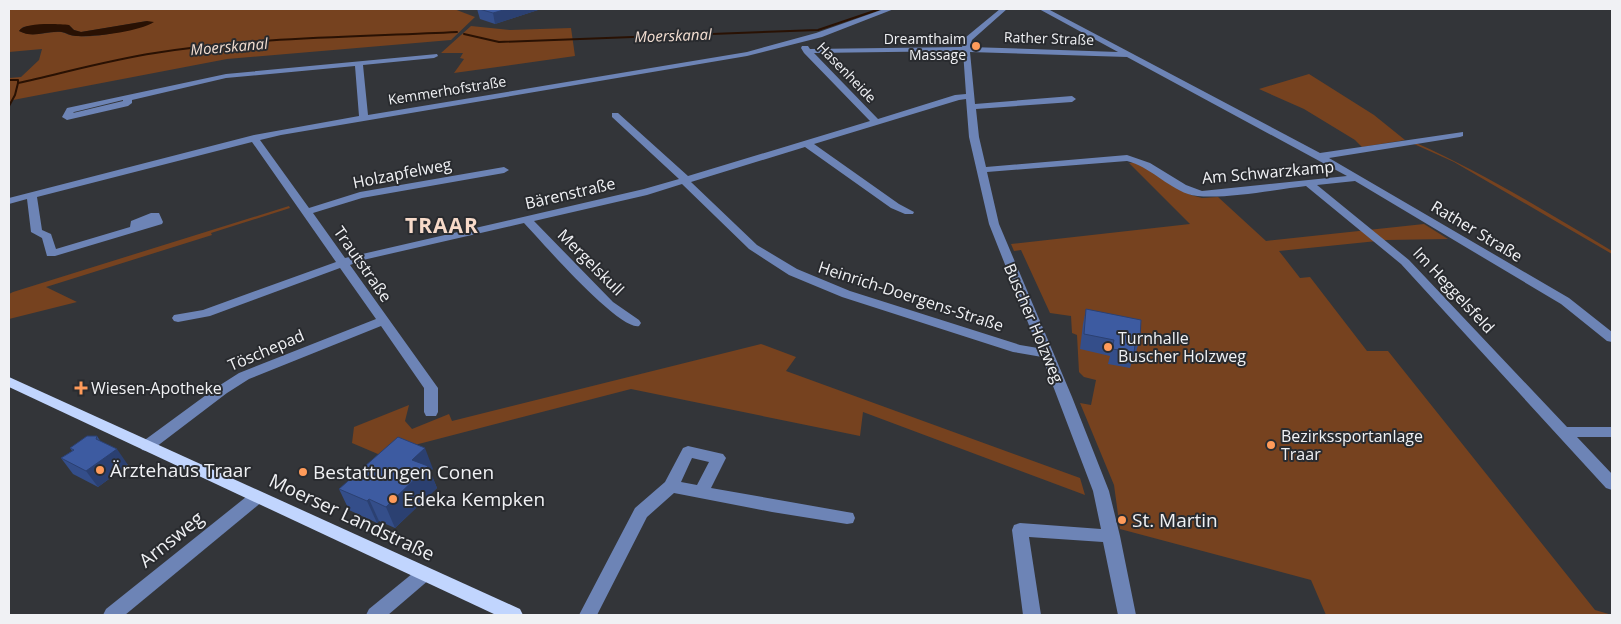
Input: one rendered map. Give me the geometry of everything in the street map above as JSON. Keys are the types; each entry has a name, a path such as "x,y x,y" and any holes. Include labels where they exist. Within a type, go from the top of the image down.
{"main road":[{"name":"Moerser Landstraße","path":"9,382 514,615"}],"street":[{"name":"Kemmerhofstraße","path":"9,201 254,138 732,57 797,41 861,21 890,9"},
{"path":"966,48 969,39 1004,9"},
{"name":"Rather Straße","path":"1043,9 1321,156 1565,301 1612,338"},
{"name":"Hasenheide","path":"797,41 876,122"},
{"name":"Rather Straße","path":"807,51 966,48 1131,55"},
{"name":"Buscher Holzweg","path":"966,48 974,137 997,235 1098,483 1112,536 1127,615"},
{"path":"128,98 128,103 67,117 70,110 226,76 434,56"},
{"path":"359,64 364,118"},
{"name":"Bärenstraße","path":"178,318 206,313 360,257 623,198 958,97 970,102"},
{"path":"970,102 1072,99"},
{"name":"Heinrich-Doergens-Straße","path":"615,115 753,247 793,272 846,294 1018,349 1047,354"},
{"path":"1321,156 1460,134"},
{"name":"Trautstraße","path":"254,138 431,388 431,412"},
{"path":"806,143 895,206 909,212"},
{"name":"Am Schwarzkamp","path":"981,170 1127,158 1140,162 1180,187 1196,193 1213,194 1359,178"},
{"name":"Holzapfelweg","path":"306,212 360,195 504,170"},
{"name":"Im Heggelsfeld","path":"1309,184 1405,262 1612,484"},
{"path":"32,195 37,232 47,236 51,254 135,229"},
{"name":"Mergelskull","path":"527,220 609,305 635,322"},
{"name":"Töschepad","path":"147,446 222,390 244,376 383,322"},
{"path":"1563,432 1612,432"},
{"path":"588,615 642,513 671,486 688,452 718,458 701,492"},
{"path":"671,486 772,506 847,518"},
{"name":"Arnsweg","path":"112,615 256,496"},
{"path":"1032,615 1020,530 1112,536"},
{"path":"375,615 424,574"}],"shaded area":[{"path":"9,9 454,9 475,17 451,40 227,59 13,100 9,106 9,78 21,77 39,60 42,49 9,52","holes":["147,21 130,28 94,36 74,36 61,32 29,34 19,31 23,27 36,25 69,25 74,30 81,32"]},
{"path":"147,21 154,22 138,29 94,36 74,36 62,32 30,34 19,31 27,26 50,24 69,25 74,30 81,32"},
{"path":"471,26 510,30 571,28 575,56 454,73 464,59 460,58 463,53 441,53"},
{"path":"1309,74 1374,115 1405,140 1362,147 1355,140 1304,109 1259,89"},
{"path":"1416,143 1466,167 1516,194 1612,251 1612,254 1454,162 1414,144"},
{"name":"Bezirkssportanlage Traar","path":"1136,162 1191,195 1202,198 1218,197 1266,241 1424,224 1448,239 1387,240 1279,251 1300,278 1310,277 1367,351 1388,351 1595,610 1612,615 1326,615 1311,580 1120,529 1114,485 1080,403 1091,405 1096,380 1084,377 1079,372 1077,335 1072,333 1071,316 1050,313 1021,250 1014,251 1011,244 1190,224 1129,163"},
{"path":"289,206 290,208 211,233 212,235 46,287 77,302 9,319 9,294 13,292"},
{"path":"761,344 796,357 786,371 1080,478 1085,495 863,412 860,436 631,389 407,447 385,457 352,443 354,427 409,405 405,421 412,429 449,414 452,421"}],"building":[{"path":"479,9 507,9 493,13"},
{"path":"1086,309 1141,320 1140,339 1136,338 1134,352 1112,349 1114,340 1084,334"},
{"path":"87,436 97,436 96,439 117,449 86,471 61,458 74,450 70,448"},
{"path":"398,437 425,448 412,460 428,466 386,507 339,489"}],"waterway":[{"name":"Moerskanal","path":"464,34 499,42 818,30 880,9"},
{"name":"Moerskanal","path":"18,83 103,63 193,48 306,38 457,32"},
{"name":"Moerskanal","path":"9,80 18,80 18,83"},
{"path":"9,106 15,95 18,83"}],"place":[{"name":"Dreamthaim Massage","path":"976,46"},
{"name":"Turnhalle Buscher Holzweg","path":"1108,347"},
{"name":"Wiesen-Apotheke","path":"81,388"},
{"name":"Bezirkssportanlage Traar","path":"1271,445"},
{"name":"Ärztehaus Traar","path":"100,470"},
{"name":"Bestattungen Conen","path":"303,472"},
{"name":"Edeka Kempken","path":"393,499"},
{"name":"St. Martin","path":"1122,520"}],"district":[{"name":"TRAAR","path":"442,225"}]}
